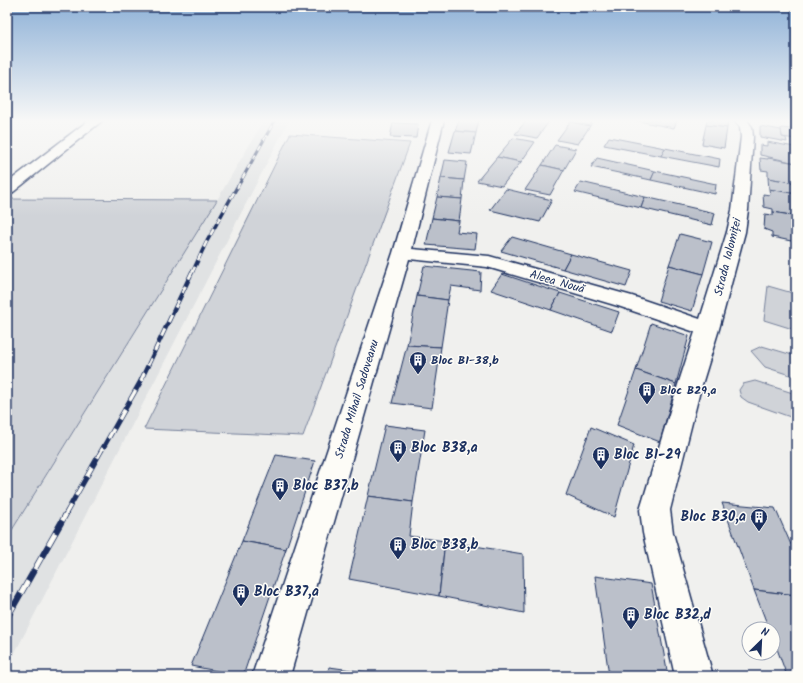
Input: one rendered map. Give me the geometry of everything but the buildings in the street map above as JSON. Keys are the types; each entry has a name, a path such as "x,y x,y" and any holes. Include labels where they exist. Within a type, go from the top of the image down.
{"main road":[{"path":"7,190 56,152"},
{"name":"Strada Mihail Sadoveanu","path":"271,676 402,253 429,152"},
{"name":"Strada Ialomiței","path":"694,676 658,533 655,510 688,391 726,269 740,210 746,152"},
{"name":"Aleea Nouă","path":"402,253 489,262 708,328"}],"shaded area":[{"path":"245,152 273,152 7,668 7,538 217,200"},
{"path":"281,152 407,152 303,436 144,429"},
{"path":"7,199 217,200 7,538"},
{"path":"768,286 796,294 796,330 764,320"},
{"path":"762,346 796,356 796,377 765,367 751,351"},
{"path":"755,381 796,394 796,419 748,402 741,397 739,390 743,384"}],"railway":[{"path":"237,188 257,152"},
{"path":"192,273 206,243 237,187"},
{"path":"141,380 192,272"},
{"path":"65,515 142,379"},
{"path":"7,618 66,514"}],"place":[{"name":"Bloc B1-38,b","path":"418,375"},
{"name":"Bloc B29,a","path":"647,405"},
{"name":"Bloc B38,a","path":"398,463"},
{"name":"Bloc B1-29","path":"601,470"},
{"name":"Bloc B37,b","path":"280,501"},
{"name":"Bloc B30,a","path":"759,532"},
{"name":"Bloc B38,b","path":"398,560"},
{"name":"Bloc B37,a","path":"241,607"},
{"name":"Bloc B32,d","path":"631,630"}]}
